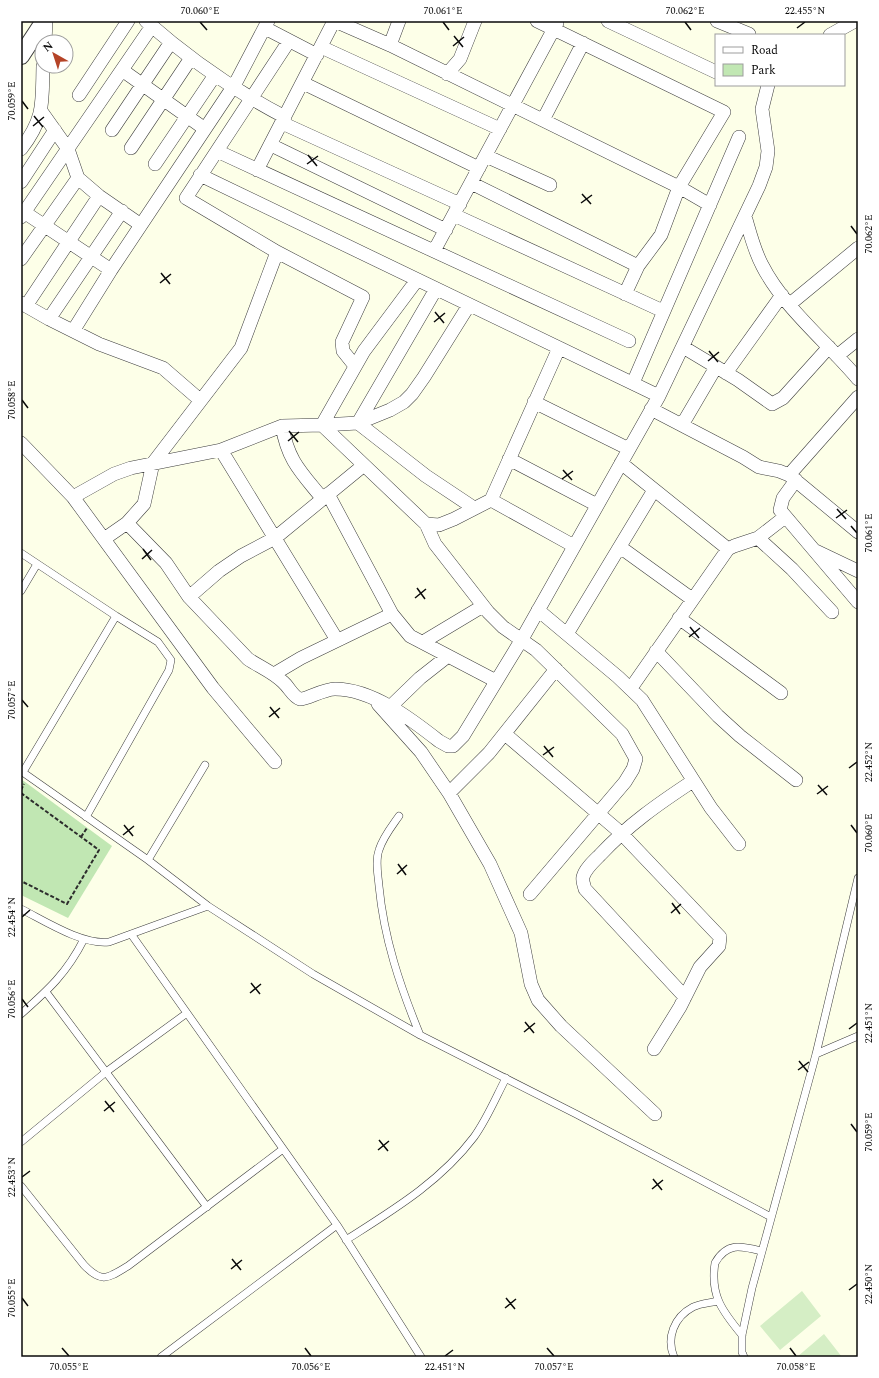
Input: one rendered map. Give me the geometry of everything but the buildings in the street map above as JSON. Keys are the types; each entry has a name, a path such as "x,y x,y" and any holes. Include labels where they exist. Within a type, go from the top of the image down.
{"street":[{"path":"45,21 45,34"},
{"path":"21,56 45,21"},
{"path":"78,95 128,21"},
{"path":"258,170 334,21 390,45 679,188 710,205"},
{"path":"390,45 399,21"},
{"path":"447,74 460,59 475,21"},
{"path":"537,21 556,25 583,43 724,112 679,188 661,235 638,266 625,294"},
{"path":"608,21 715,72"},
{"path":"717,21 750,30"},
{"path":"832,34 855,21"},
{"path":"111,270 44,226 22,215 122,70 149,24 191,58 284,120 460,204"},
{"path":"72,331 233,86 267,24 289,41 319,51 500,130"},
{"path":"434,251 556,25"},
{"path":"289,41 186,198 277,252 363,297 342,342 343,351 355,366"},
{"path":"112,130 171,42"},
{"path":"543,120 583,43"},
{"path":"131,148 191,58"},
{"path":"122,70 205,129"},
{"path":"21,149 37,124 41,111 43,74"},
{"path":"155,164 215,75"},
{"path":"303,83 482,162 550,185"},
{"path":"127,523 166,563 189,597 248,659 259,667 274,674 297,698 302,700 322,690 335,689 350,691 372,698 390,707 448,746 453,746 463,736 522,639 659,396 683,347 745,216 766,167 768,151 762,109 768,86"},
{"path":"41,111 68,149 78,178 99,196 141,225"},
{"path":"21,182 55,130"},
{"path":"632,383 739,137"},
{"path":"271,145 446,230"},
{"path":"217,151 629,341"},
{"path":"200,175 436,290 659,396"},
{"path":"21,259 78,178"},
{"path":"471,183 638,266"},
{"path":"99,196 24,304 49,319 99,344 164,368 200,400"},
{"path":"49,319 122,211"},
{"path":"454,215 663,311"},
{"path":"745,216 755,250 762,266 786,300 858,379"},
{"path":"682,425 721,370 786,300 858,248"},
{"path":"104,540 127,523 144,504 153,463 241,348 277,252"},
{"path":"322,425 355,366 417,280"},
{"path":"358,423 436,290"},
{"path":"73,497 114,474 131,468 221,450 282,426 358,423 390,410 404,402 412,394 469,305"},
{"path":"683,347 772,404 783,398 833,351 858,339"},
{"path":"426,524 439,525 491,500 559,348"},
{"path":"858,397 792,478 780,505 780,510 858,602"},
{"path":"534,402 629,449"},
{"path":"651,409 743,457 759,467 779,471 792,478 858,532"},
{"path":"358,423 426,476 474,508"},
{"path":"322,425 426,524 435,544 483,606 503,627 522,639 556,670 622,734 636,759 634,769 599,814 530,894"},
{"path":"282,426 285,445 289,455 325,496 392,614 410,636 496,682"},
{"path":"21,443 73,497 213,688 275,762"},
{"path":"221,450 337,640"},
{"path":"509,459 597,505"},
{"path":"621,463 728,549"},
{"path":"189,597 219,571 241,556 275,538 364,465"},
{"path":"567,634 654,490"},
{"path":"491,500 574,546"},
{"path":"631,688 728,549 758,538 785,516"},
{"path":"758,538 792,569 832,612"},
{"path":"620,547 692,599"},
{"path":"811,548 858,571"},
{"path":"423,642 483,606"},
{"path":"538,610 631,688 642,700 693,781 739,844"},
{"path":"274,674 301,658 392,614"},
{"path":"679,618 781,693"},
{"path":"656,651 718,716 740,736 796,780"},
{"path":"390,707 420,678 448,656"},
{"path":"449,793 489,753 556,670"},
{"path":"372,698 421,752 449,793 490,864 521,933 531,984 538,1000 561,1026 655,1114"},
{"path":"505,734 621,833 720,937 719,946 700,967 685,997 654,1048"},
{"path":"685,997 585,889 583,876 589,866 621,833 652,808 693,781"}],"lane":[{"path":"21,552 116,616 158,642 171,660 169,670 86,817"},
{"path":"21,591 37,564"},
{"path":"116,616 22,772 148,860 208,906 314,974 420,1035 506,1078 771,1217"},
{"path":"148,860 205,765"},
{"path":"399,816 384,838 377,860 381,912 398,980 420,1035"},
{"path":"744,1357 742,1352 742,1335 761,1251 816,1054 858,878"},
{"path":"21,910 98,944 109,942 208,906"},
{"path":"131,934 337,1225 421,1357"},
{"path":"21,1014 46,992 73,960 84,939"},
{"path":"46,992 207,1207"},
{"path":"21,1142 106,1072 187,1013"},
{"path":"816,1054 858,1036"},
{"path":"346,1240 419,1192 445,1170 475,1135 506,1078"},
{"path":"21,1186 84,1265 94,1276 102,1278 115,1274 128,1266 283,1149"},
{"path":"161,1357 337,1225"},
{"path":"742,1335 721,1309 714,1282 714,1270 718,1257 736,1246 761,1251"},
{"path":"674,1357 670,1339 680,1318 692,1308 718,1301"}],"path":[{"path":"21,793 99,850 67,904 21,881"}],"green space":[{"path":"21,779 112,846 68,918 21,895"},
{"path":"802,1291 821,1316 780,1350 760,1326"},
{"path":"824,1334 842,1357 797,1357"}]}
